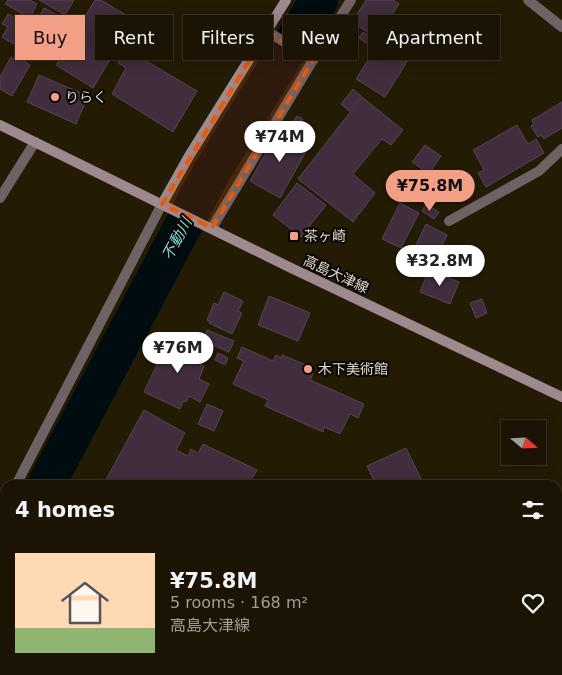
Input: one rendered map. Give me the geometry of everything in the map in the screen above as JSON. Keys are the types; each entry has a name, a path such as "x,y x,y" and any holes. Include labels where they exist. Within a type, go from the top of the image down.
{"main road":[{"path":"273,29 286,0"},
{"path":"0,125 162,204 189,156 254,60"},
{"name":"高島大津線","path":"162,204 562,397"}],"street":[{"path":"340,15 351,0"},
{"path":"528,0 562,27"},
{"path":"209,227 309,60"},
{"path":"0,198 35,142"},
{"path":"449,222 539,171 562,149"},
{"path":"19,480 162,204"}],"highlighted area":[{"path":"267,31 313,60 212,228 162,204"}],"building":[{"path":"8,0 30,0 37,4 32,15 25,15 5,4"},
{"path":"39,0 74,0 65,15"},
{"path":"95,0 101,0 126,15 95,15 95,60 110,60 93,88 56,65 59,60 85,60 85,17"},
{"path":"366,0 393,0 399,4 392,15 368,15 368,32 358,26 358,15 356,15"},
{"path":"44,8 57,15 40,15"},
{"path":"8,14 15,18 15,45 2,37 8,27 2,24"},
{"path":"363,32 368,35 368,44 359,38"},
{"path":"11,57 17,61 22,60 30,65 12,96 0,89 0,77"},
{"path":"120,60 145,60 197,91 173,132 112,94 126,68 118,63"},
{"path":"368,60 408,60 385,97 356,79"},
{"path":"39,75 88,96 76,124 27,102"},
{"path":"353,89 361,96 349,111 341,104"},
{"path":"362,97 403,130 391,145 382,139 353,174 375,193 353,222 298,179"},
{"path":"562,102 562,128 544,139 541,135 538,137 531,126 534,124 532,120"},
{"path":"297,116 303,119 295,130 290,126"},
{"path":"517,125 528,144 536,139 544,153 486,187 478,173 484,170 473,150"},
{"path":"279,129 309,146 280,198 250,181"},
{"path":"425,145 441,156 429,174 412,162"},
{"path":"297,183 326,205 301,237 273,215"},
{"path":"400,203 419,213 401,248 382,239"},
{"path":"426,204 439,212 434,219 422,211"},
{"path":"426,224 447,235 433,264 412,253"},
{"path":"429,270 459,282 450,304 420,292"},
{"path":"224,292 243,301 238,311 242,313 232,334 209,323 210,321 207,320 214,303 218,305"},
{"path":"269,296 310,313 298,341 258,325"},
{"path":"482,299 487,313 476,318 470,303"},
{"path":"207,330 234,341 229,352 203,341"},
{"path":"172,333 188,340 185,345 198,351 196,355 203,359 200,364 204,366 199,379 209,384 200,402 189,396 186,402 183,401 180,409 144,392"},
{"path":"242,347 273,361 276,355 281,358 282,355 311,367 309,372 313,374 310,380 364,404 358,418 350,414 340,434 324,427 323,432 265,406 268,400 233,384 244,361 237,358"},
{"path":"218,353 228,358 225,365 215,360"},
{"path":"207,404 223,411 214,431 198,424"},
{"path":"144,410 185,433 176,450 188,456 191,449 198,453 203,444 257,470 251,480 106,480"},
{"path":"406,448 422,480 374,480 367,466"}],"waterway":[{"name":"不動川","path":"49,480 211,173 319,0"}],"place":[{"name":"りらく","path":"55,97"},
{"name":"茶ヶ崎","path":"294,236"},
{"name":"木下美術館","path":"308,369"}]}
